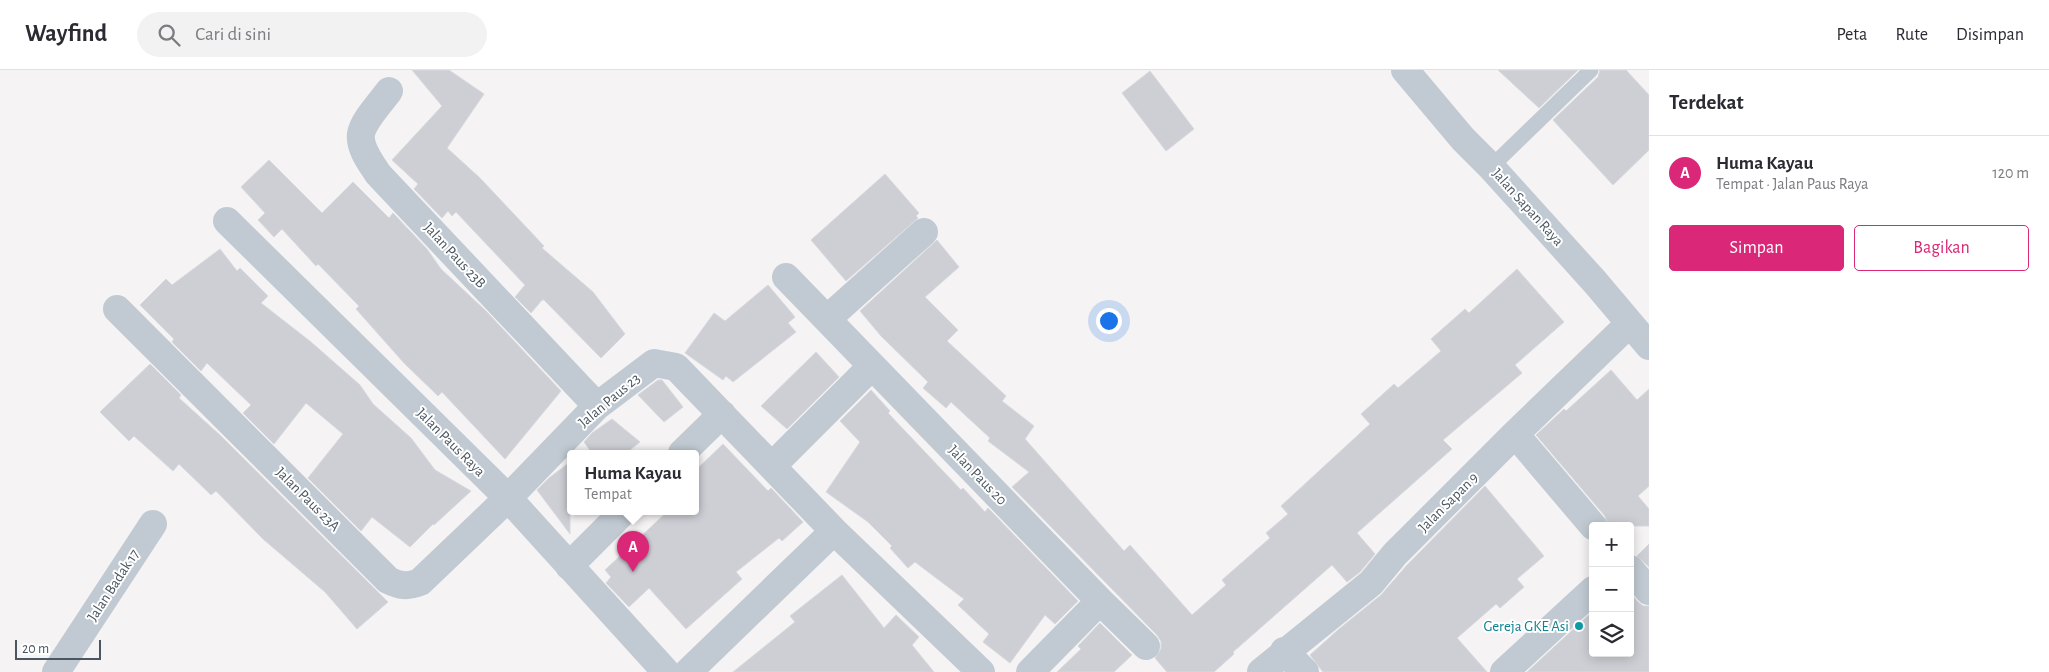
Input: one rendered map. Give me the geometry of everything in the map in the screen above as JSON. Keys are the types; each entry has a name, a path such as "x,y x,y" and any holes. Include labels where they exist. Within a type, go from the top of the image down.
{"street":[{"name":"Jalan Sapan Raya","path":"1405,70 1463,139 1596,282 1649,346"},
{"name":"Jalan Paus 23B","path":"389,91 368,120 361,135 365,152 378,174 597,406"},
{"name":"Jalan Paus Raya","path":"227,221 508,498 666,672"},
{"path":"827,319 924,232"},
{"name":"Jalan Paus 20","path":"786,277 1100,601 1146,646"},
{"name":"Jalan Paus 23A","path":"117,309 388,580 400,586 409,586 420,582 508,498"},
{"name":"Jalan Sapan 9","path":"1261,672 1284,651 1371,583 1395,554 1629,324"},
{"name":"Jalan Paus 23","path":"508,498 597,406 654,363 676,366 722,414"},
{"path":"772,466 872,366"},
{"path":"685,450 722,414 834,531 980,672"},
{"path":"1515,434 1590,522"},
{"path":"569,566 620,515"},
{"name":"Jalan Badak 17","path":"56,672 153,524"},
{"path":"688,672 834,531"},
{"path":"1634,574 1649,591"},
{"path":"1504,672 1589,594"},
{"path":"1030,672 1100,601"},
{"path":"1284,651 1305,672"}],"lane":[{"path":"1491,167 1591,70"}],"building":[{"path":"412,70 449,70 484,94 447,148 480,178 544,246 542,248 593,292 625,334 601,358 544,300 531,313 515,297 525,285 456,212 452,216 448,211 442,218 414,189 418,184 392,160 442,106"},
{"path":"1498,70 1578,70 1539,108"},
{"path":"1600,70 1626,70 1649,95 1649,150 1613,185 1553,120 1598,77"},
{"path":"1150,71 1194,129 1166,151 1122,93"},
{"path":"269,160 322,213 353,182 389,218 393,213 427,249 441,269 486,311 561,391 505,459 442,392 438,396 404,363 356,309 359,306 318,264 316,266 282,229 274,237 258,220 265,213 241,187"},
{"path":"885,174 919,213 916,216 918,218 846,281 811,240"},
{"path":"937,240 959,267 925,297 958,330 947,341 1006,396 1002,401 1034,426 1025,439 1124,551 1130,545 1192,615 1226,585 1222,580 1270,538 1266,533 1288,514 1281,506 1370,424 1361,414 1394,384 1398,388 1441,351 1431,339 1465,309 1469,313 1517,269 1564,322 1515,365 1522,373 1443,440 1452,449 1357,533 1375,554 1360,572 1347,582 1332,565 1233,652 1234,654 1214,672 1167,672 1155,658 1161,649 1161,641 1157,635 1012,487 1029,472 988,441 990,438 951,402 946,408 923,388 928,382 881,336 860,311"},
{"path":"220,249 237,271 240,268 268,296 261,303 311,342 360,385 373,404 411,438 435,470 471,491 410,547 372,517 361,531 308,478 343,434 306,403 274,444 243,413 251,405 207,363 201,371 172,342 174,339 140,305 166,279 172,285"},
{"path":"768,285 795,317 788,323 796,332 733,382 726,376 723,380 685,353 714,313 725,321"},
{"path":"816,352 839,377 787,429 761,406"},
{"path":"150,364 181,395 179,398 221,436 388,602 357,629 325,592 263,539 216,491 211,495 179,464 173,471 134,436 129,441 100,412"},
{"path":"1611,370 1637,400 1649,389 1649,486 1638,496 1649,509 1649,526 1634,526 1634,522 1607,522 1605,516 1536,435 1564,409 1566,411"},
{"path":"658,380 662,380 683,407 664,422 638,395"},
{"path":"871,390 890,411 888,413 961,490 963,488 985,512 988,508 1078,601 1055,624 1045,615 1010,663 983,642 989,634 958,605 964,599 915,562 908,568 890,548 892,546 868,522 826,492 860,442 840,421"},
{"path":"612,419 640,442 630,450 590,450 584,442 592,433"},
{"path":"723,444 768,491 771,488 803,522 782,541 779,538 736,572 742,579 686,629 649,588 629,607 606,583 611,577 605,570 664,515 699,515 699,467"},
{"path":"567,464 567,515 570,515 570,534 537,490"},
{"path":"1485,486 1544,556 1517,579 1524,587 1500,608 1496,604 1457,638 1487,672 1323,672 1310,655 1381,595 1407,565"},
{"path":"1649,544 1649,567 1637,556"},
{"path":"842,575 884,628 896,615 919,637 912,645 934,672 733,672 795,622 790,616"},
{"name":"Gereja GKE Asi","path":"1634,598 1643,606 1649,606 1649,672 1527,672 1589,615 1589,657 1634,657"},
{"path":"1100,623 1132,655 1114,672 1057,672 1081,649 1078,646"}],"place":[{"name":"Huma Kayau","path":"633,572"},
{"name":"Gereja GKE Asi","path":"1579,626"}]}
